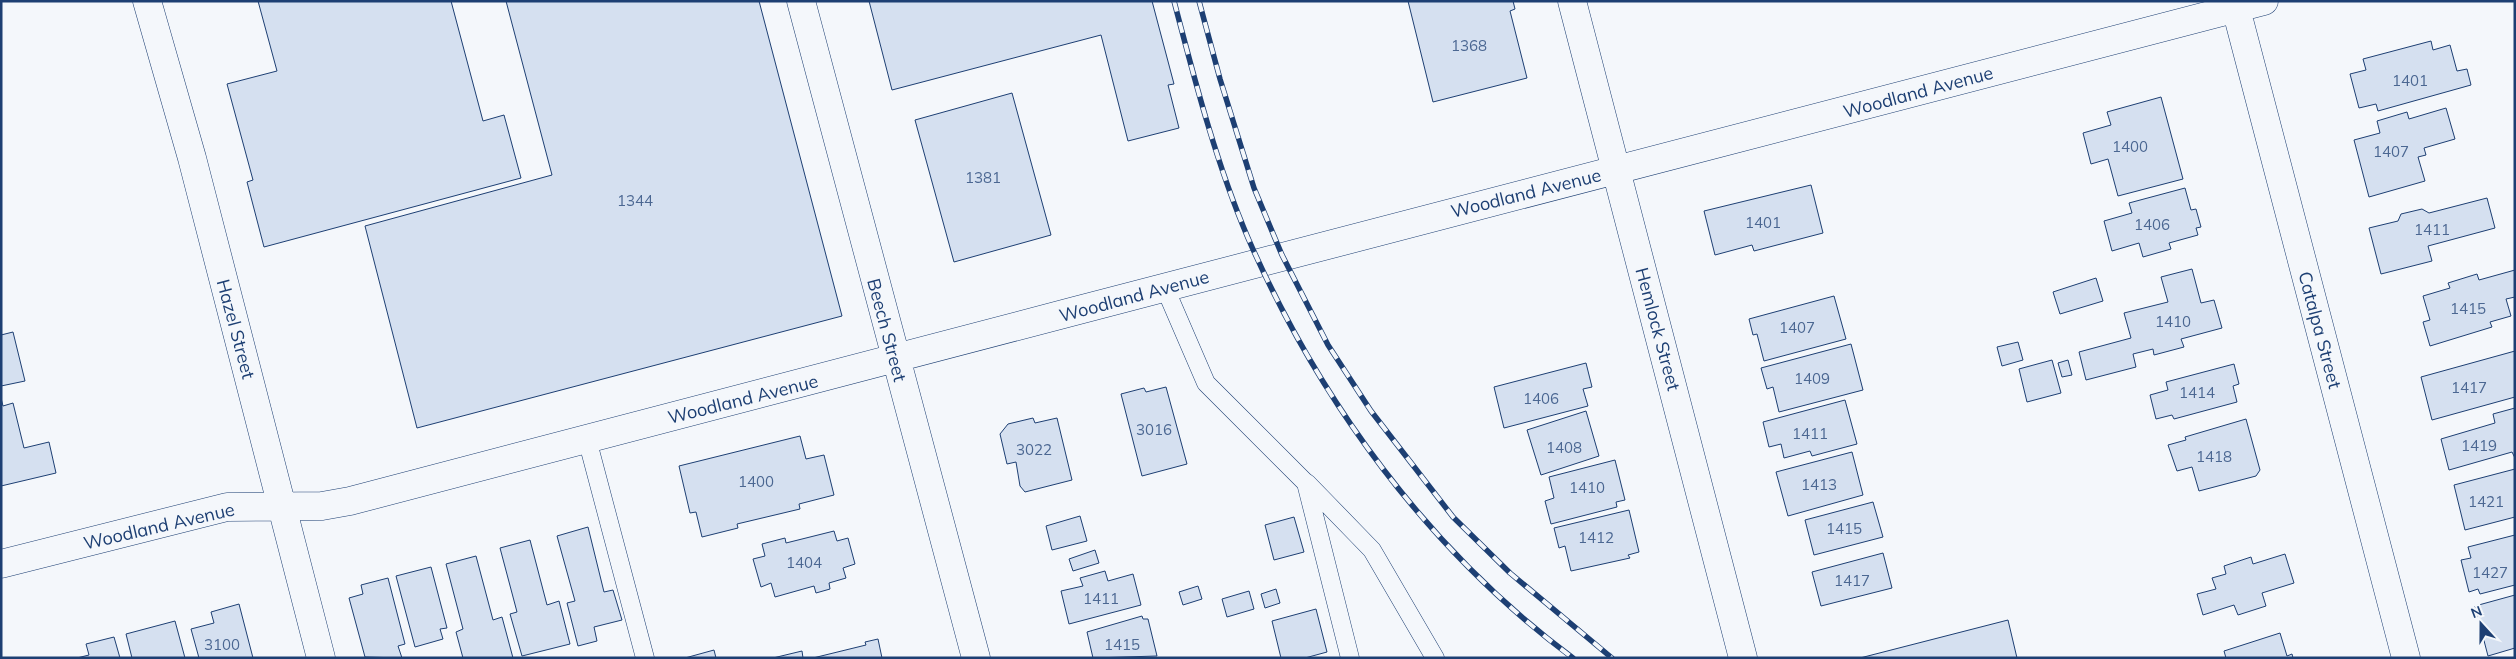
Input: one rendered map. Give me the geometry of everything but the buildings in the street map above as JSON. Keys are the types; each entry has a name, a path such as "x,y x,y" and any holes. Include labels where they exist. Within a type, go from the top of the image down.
{"street":[{"name":"Hazel Street","path":"147,1 192,158 320,658"},
{"name":"Beech Street","path":"801,1 976,658"},
{"name":"Hemlock Street","path":"1572,1 1743,658"},
{"name":"Woodland Avenue","path":"1,564 227,507 322,506 350,501 1165,288 1267,259 1616,171 2235,5 2264,1"},
{"name":"Catalpa Street","path":"2235,5 2406,658"}],"lane":[{"path":"1165,288 1206,383 1372,550 1435,658"},
{"path":"586,440 645,658"},
{"path":"1306,483 1350,658"}],"railway":[{"path":"1174,1 1207,121 1236,210 1276,298 1308,357 1344,414 1383,469 1426,521 1471,570 1521,616 1573,658"},
{"path":"1199,1 1220,79 1254,188 1282,255 1328,345 1371,411 1453,517 1510,573 1612,658"}]}
